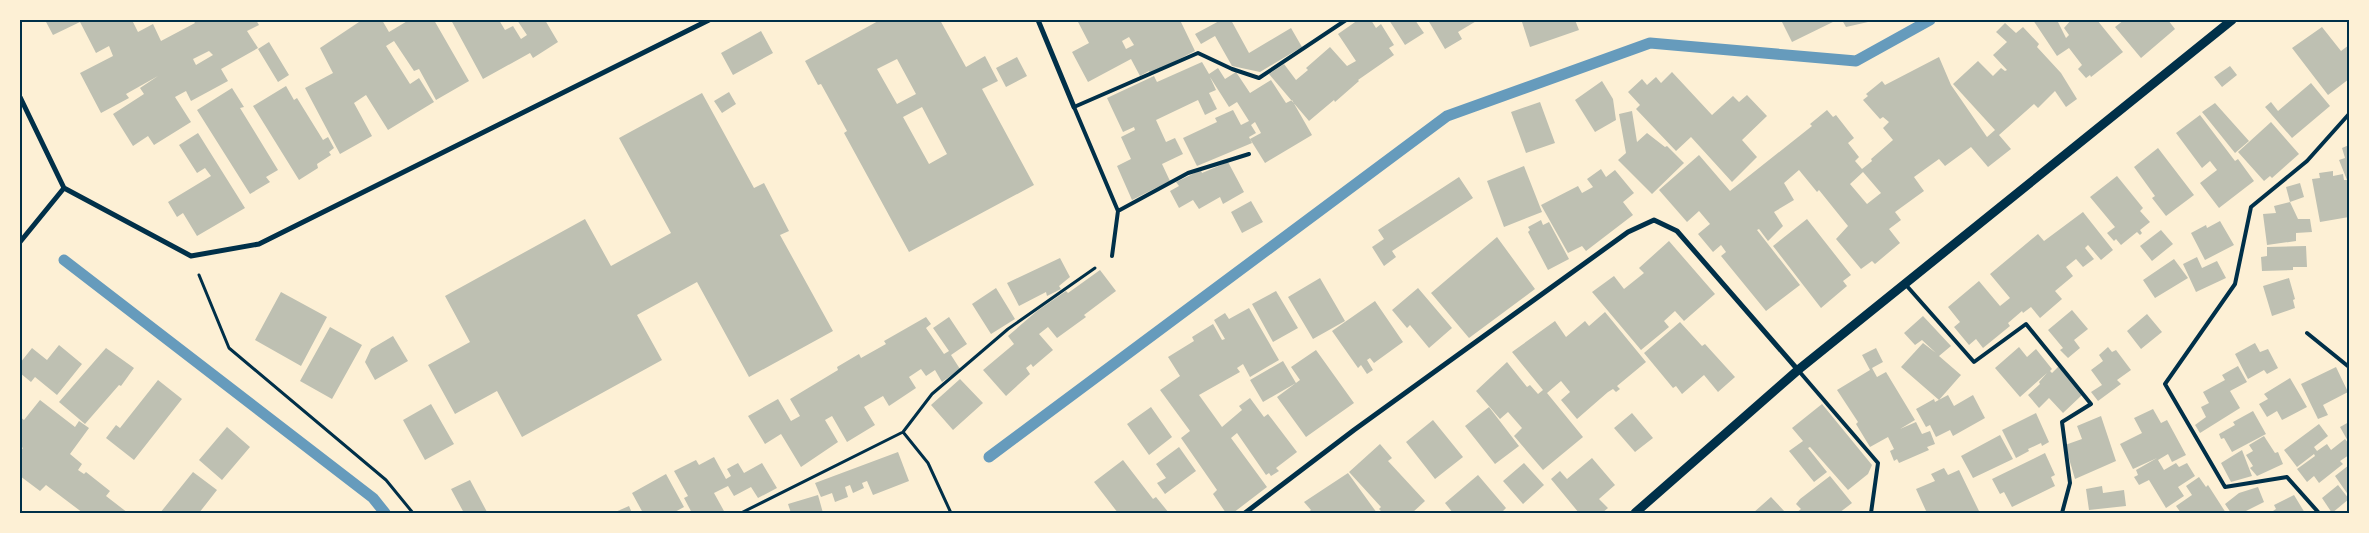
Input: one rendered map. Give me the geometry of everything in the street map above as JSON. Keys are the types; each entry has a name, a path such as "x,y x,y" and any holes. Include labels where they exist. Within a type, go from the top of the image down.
{"street":[{"path":"20,97 64,188 191,256 260,244 708,20"},
{"path":"1038,20 1074,107"},
{"path":"1635,513 1798,370 2232,20"},
{"path":"20,242 64,188"},
{"path":"1245,513 1354,430 1628,232 1654,220 1677,231 1798,370"}],"lane":[{"path":"1112,256 1118,211 1074,107 1198,53 1232,69 1259,78 1346,20"},
{"path":"2319,513 2288,477 2225,487 2165,384 2235,284 2251,207 2307,161 2349,114"},
{"path":"1118,211 1188,173 1249,154"},
{"path":"1905,284 1974,362 2026,324 2091,404 2062,422 2070,483 2062,513"},
{"path":"2307,333 2349,367"},
{"path":"1798,370 1878,463 1872,513"}],"path":[{"path":"191,256 229,348 386,480 413,513"},
{"path":"741,513 751,511 903,432 932,394 1008,329 1112,256"},
{"path":"903,432 928,463 951,513"}],"building":[{"path":"45,20 132,20 138,32 153,24 161,41 195,23 193,20 256,20 259,25 247,31 258,48 221,69 228,81 191,101 186,91 175,97 191,122 154,145 148,136 133,146 113,114 144,94 140,88 158,76 126,94 129,98 101,113 80,73 113,56 109,46 96,53 80,22 53,35","holes":["209,51 213,55 196,65 193,59"]},
{"path":"362,20 382,20 389,32 409,20 434,20 469,81 436,100 419,69 414,71 394,41 386,46 410,84 419,78 434,102 388,130 366,95 354,103 372,136 340,154 305,88 333,73 320,48"},
{"path":"451,20 499,20 505,30 513,26 521,39 527,35 517,20 545,20 558,42 533,58 530,53 483,79"},
{"path":"880,20 940,20 966,67 985,56 998,81 982,89 1034,185 909,252 844,133 847,131 821,84 818,85 805,61","holes":["897,59 916,94 897,104 877,69","922,107 947,154 929,164 903,117"]},
{"path":"1077,20 1180,20 1195,51 1150,74 1149,71 1140,76 1131,59 1088,82 1072,52 1089,43","holes":["1129,37 1134,45 1126,49 1122,41"]},
{"path":"1221,20 1231,20 1249,53 1291,28 1302,47 1260,72 1232,66 1215,36 1201,44 1195,34"},
{"path":"1358,20 1371,20 1376,28 1381,24 1394,45 1389,48 1394,55 1358,80 1335,102 1334,100 1309,121 1269,74 1284,64 1296,80 1308,70 1306,68 1330,47 1347,66 1356,61 1338,34"},
{"path":"1389,20 1415,20 1424,33 1405,45"},
{"path":"1428,20 1478,20 1458,32 1462,39 1445,49"},
{"path":"1528,20 1575,20 1579,30 1530,47 1522,22"},
{"path":"1781,20 1837,20 1792,42"},
{"path":"1842,20 1867,20 1868,22 1846,27"},
{"path":"2033,20 2057,20 2066,38 2069,35 2064,28 2071,20 2097,20 2123,52 2091,77 2090,75 2086,78 2078,69 2082,65 2069,48 2057,56"},
{"path":"2124,20 2168,20 2175,29 2141,58 2115,27"},
{"path":"2005,23 2016,33 2023,27 2039,44 2037,47 2061,73 2077,99 2066,107 2055,91 2038,108 2034,104 1999,135 2011,149 1988,167 1971,147 1945,166 1939,159 1914,177 1924,191 1895,212 1901,220 1889,229 1900,243 1875,264 1872,261 1861,269 1836,239 1848,226 1819,190 1817,192 1799,170 1784,183 1794,200 1774,212 1783,226 1768,241 1759,229 1757,230 1800,285 1766,311 1721,256 1726,252 1721,245 1713,252 1698,234 1710,224 1699,211 1687,222 1659,190 1699,155 1730,191 1812,126 1810,124 1827,110 1833,117 1836,115 1854,138 1848,143 1859,157 1855,161 1862,169 1893,140 1883,128 1889,122 1883,117 1880,119 1863,100 1868,96 1866,94 1882,81 1885,85 1939,57 1951,85 1987,137 1995,130 1953,84 1978,61 1993,76 2001,68 2005,71 2007,70 1993,55 2007,42 1996,32","holes":["1863,172 1881,193 1867,204 1850,184"]},
{"path":"2322,27 2341,51 2349,45 2349,79 2328,95 2292,48"},
{"path":"761,31 773,53 733,75 721,53"},
{"path":"269,42 289,75 278,82 258,49"},
{"path":"1017,57 1027,76 1006,87 996,68"},
{"path":"1202,62 1209,74 1218,68 1225,79 1236,72 1250,93 1271,80 1286,103 1292,100 1312,135 1265,163 1250,139 1252,143 1197,166 1183,138 1217,122 1215,118 1233,110 1241,125 1249,121 1237,102 1229,107 1210,77 1216,90 1209,93 1217,109 1205,115 1198,100 1156,120 1166,142 1175,138 1183,154 1162,164 1170,181 1132,200 1117,166 1131,159 1121,137 1135,130 1134,127 1123,132 1107,98 1154,76 1157,82","holes":["1255,122 1261,133 1250,139 1249,137 1256,133 1251,125"]},
{"path":"2230,66 2237,75 2222,87 2214,77"},
{"path":"1672,72 1712,115 1733,96 1739,102 1747,95 1767,116 1742,140 1757,157 1732,182 1691,137 1676,151 1636,109 1640,105 1628,92 1642,79 1647,85 1656,77 1661,83"},
{"path":"1602,81 1613,99 1616,120 1595,132 1575,100"},
{"path":"2311,83 2330,106 2292,138 2265,107 2271,102 2278,111"},
{"path":"286,86 294,100 297,98 323,140 328,137 334,148 329,152 331,155 317,164 318,168 299,180 253,106"},
{"path":"232,88 244,107 240,108 278,170 266,177 270,182 250,194 197,110"},
{"path":"729,92 736,104 722,113 714,101"},
{"path":"702,93 754,188 764,183 789,231 780,235 833,331 749,377 697,282 637,315 662,360 522,437 497,391 455,414 428,365 470,342 445,296 585,219 611,266 671,233 619,138"},
{"path":"1540,102 1555,143 1526,153 1511,112"},
{"path":"2215,103 2249,141 2235,153 2202,112"},
{"path":"1632,111 1637,142 1647,133 1665,147 1667,146 1684,163 1652,194 1618,160 1626,153 1619,114"},
{"path":"2200,115 2235,161 2238,159 2254,181 2219,208 2200,183 2217,170 2210,161 2202,168 2176,133"},
{"path":"2271,122 2299,154 2272,178 2270,176 2264,181 2238,152"},
{"path":"198,133 245,208 197,236 183,213 177,217 168,202 211,176 205,168 197,173 179,145"},
{"path":"2349,145 2349,217 2320,222 2312,179 2320,178 2319,173 2333,171 2333,176 2343,174 2344,180 2347,180 2339,160 2345,158 2342,148"},
{"path":"2158,148 2194,195 2166,216 2152,198 2155,196 2134,167"},
{"path":"1228,162 1244,192 1223,204 1220,197 1199,209 1193,200 1179,208 1170,191 1179,186 1176,182 1201,170 1202,173"},
{"path":"1524,166 1542,212 1504,227 1487,181"},
{"path":"1601,169 1606,177 1615,170 1634,193 1623,202 1633,215 1586,251 1582,246 1568,253 1541,205 1578,186 1582,193 1593,187 1587,179"},
{"path":"2117,176 2143,208 2140,211 2150,222 2140,230 2142,233 2140,235 2137,232 2121,245 2116,239 2114,241 2107,233 2115,227 2090,197"},
{"path":"1459,177 1473,198 1392,251 1396,257 1384,266 1372,247 1384,239 1378,230"},
{"path":"2300,183 2304,197 2290,202 2286,187"},
{"path":"1251,201 1263,222 1242,233 1231,212"},
{"path":"2290,202 2298,219 2310,219 2312,232 2296,233 2296,241 2267,245 2263,214 2276,213 2274,206"},
{"path":"2083,212 2113,250 2101,260 2088,245 2085,248 2094,259 2083,267 2076,259 2066,267 2073,276 2055,291 2062,299 2040,318 2031,307 2023,313 2022,311 2008,323 2010,326 1983,348 1976,339 1969,345 1954,327 1960,322 1948,307 1979,281 2000,306 2010,298 1990,274 2038,234 2044,241"},
{"path":"1807,219 1851,275 1843,281 1847,286 1821,308 1773,246"},
{"path":"1541,220 1543,225 1549,222 1569,259 1548,270 1528,232 1530,230 1528,227"},
{"path":"2220,221 2234,245 2205,260 2191,233 2206,225 2207,228"},
{"path":"2161,230 2173,244 2152,261 2140,246"},
{"path":"1497,237 1535,289 1469,338 1431,293"},
{"path":"1669,241 1715,294 1684,321 1675,311 1664,321 1669,327 1641,350 1592,292 1614,276 1624,289 1644,273 1639,268"},
{"path":"2306,246 2307,267 2293,267 2293,270 2262,271 2261,257 2267,256 2267,247"},
{"path":"2197,257 2202,268 2217,261 2226,278 2196,292 2183,264"},
{"path":"1060,258 1070,277 1059,286 1061,289 1047,296 1046,292 1019,306 1007,283"},
{"path":"2174,259 2188,278 2155,298 2143,280"},
{"path":"1100,270 1116,291 1084,315 1086,317 1057,338 1048,327 1039,334 1053,350 1033,367 1031,364 1026,368 1030,374 1006,396 983,370 1014,344 1008,336 1037,311 1066,291 1068,293"},
{"path":"1320,278 1345,321 1313,339 1288,297"},
{"path":"2289,278 2295,299 2293,300 2295,308 2272,316 2263,286"},
{"path":"996,288 1015,319 991,334 972,304"},
{"path":"1418,288 1452,328 1429,348 1410,325 1407,328 1392,310"},
{"path":"1276,291 1298,328 1273,342 1252,304"},
{"path":"281,292 327,317 301,366 255,340"},
{"path":"1375,301 1403,342 1374,363 1370,358 1367,360 1373,370 1367,374 1361,365 1358,368 1332,331"},
{"path":"1249,308 1279,360 1250,377 1243,364 1237,368 1240,372 1199,395 1222,427 1242,410 1239,406 1250,398 1264,417 1268,414 1297,452 1276,468 1279,471 1271,476 1269,473 1266,475 1237,433 1231,438 1267,487 1233,513 1226,513 1213,494 1217,490 1181,438 1190,431 1160,390 1180,376 1168,357 1194,341 1192,337 1213,324 1222,340 1225,339 1214,320 1225,313 1229,319"},
{"path":"2072,310 2088,329 2074,340 2080,348 2068,358 2060,350 2063,348 2048,330"},
{"path":"1605,312 1646,362 1617,386 1620,389 1616,392 1613,389 1608,392 1577,419 1561,400 1570,392 1561,381 1547,393 1583,437 1543,470 1514,436 1522,428 1508,412 1500,419 1476,391 1507,362 1527,387 1530,385 1538,394 1543,390 1512,352 1555,321 1566,337 1585,321 1589,326"},
{"path":"2147,314 2162,332 2141,349 2127,331"},
{"path":"1923,316 1951,346 1939,356 1961,375 1939,400 1901,367 1923,343 1936,353 1922,340 1915,345 1904,333"},
{"path":"926,317 931,324 926,328 944,354 949,351 933,328 949,317 967,344 951,355 960,369 942,382 935,370 926,376 921,369 909,377 916,388 889,406 883,396 864,407 875,425 847,442 832,416 825,420 838,442 801,467 781,434 765,444 748,416 778,399 791,421 800,416 790,399 838,370 837,367 859,354 861,358 886,344 884,341"},
{"path":"1680,322 1702,346 1705,344 1735,377 1718,392 1704,375 1682,394 1676,386 1673,388 1644,353"},
{"path":"330,327 362,345 332,399 300,381"},
{"path":"393,336 408,361 375,380 365,362 371,349"},
{"path":"2255,343 2260,352 2268,349 2278,368 2267,374 2264,370 2248,379 2235,354"},
{"path":"59,345 82,364 57,395 35,377 31,382 20,373 20,363 32,348 47,360"},
{"path":"2019,347 2027,357 2036,349 2052,369 2050,371 2052,373 2059,366 2082,395 2063,413 2049,398 2039,408 2028,395 2040,384 2039,382 2047,373 2020,397 1995,368"},
{"path":"2108,347 2112,352 2116,350 2131,370 2117,380 2121,384 2098,401 2091,392 2102,385 2091,370 2103,361 2099,355"},
{"path":"106,348 134,368 121,386 119,385 85,424 59,402"},
{"path":"1876,348 1883,362 1872,368 1877,377 1886,372 1915,420 1900,429 1916,422 1922,434 1930,431 1935,444 1927,447 1929,450 1899,463 1897,459 1894,461 1890,451 1894,449 1888,437 1870,447 1856,424 1858,422 1837,390 1870,370 1862,355"},
{"path":"1316,350 1354,403 1306,437 1277,397 1300,380 1291,367"},
{"path":"1283,361 1296,383 1263,402 1250,380"},
{"path":"2238,366 2247,382 2230,391 2240,408 2200,433 2195,425 2206,417 2201,407 2209,403 2203,392 2225,380 2222,375"},
{"path":"2336,367 2348,392 2323,405 2328,415 2318,419 2301,384"},
{"path":"2290,378 2307,407 2282,420 2277,411 2267,417 2259,404 2268,399 2264,394"},
{"path":"960,379 983,403 953,430 931,405"},
{"path":"158,380 182,399 134,460 106,438 116,425 120,428"},
{"path":"1948,395 1954,406 1973,395 1985,418 1953,436 1950,430 1936,437 1930,425 1926,427 1916,409 1934,399 1935,402"},
{"path":"40,400 75,427 79,421 89,428 70,454 82,464 78,470 84,474 86,472 110,491 106,496 128,513 83,513 46,485 40,491 20,476 20,452 23,448 20,446 20,417 24,420"},
{"path":"431,404 454,444 425,460 403,420"},
{"path":"1822,404 1872,465 1868,474 1848,490 1810,447 1808,448 1827,472 1814,482 1789,451 1803,441 1792,428"},
{"path":"1151,407 1172,437 1149,455 1127,424"},
{"path":"1489,407 1519,446 1495,464 1465,426"},
{"path":"2153,409 2161,423 2167,420 2186,455 2172,462 2168,454 2158,460 2164,470 2176,463 2179,467 2187,463 2195,476 2178,487 2184,496 2166,508 2149,480 2139,485 2134,477 2138,475 2136,470 2157,458 2133,469 2120,444 2142,433 2134,418"},
{"path":"2253,411 2266,434 2232,452 2224,438 2221,439 2219,434 2235,425 2233,422"},
{"path":"1632,413 1653,438 1635,452 1614,428"},
{"path":"2036,413 2049,442 2042,446 2041,443 2028,449 2029,451 2016,458 2002,430"},
{"path":"2101,416 2116,461 2075,479 2065,445 2082,439 2077,426"},
{"path":"1433,420 1463,457 1435,479 1406,442"},
{"path":"2349,422 2349,443 2340,427"},
{"path":"2319,424 2328,436 2314,447 2317,451 2327,444 2331,450 2345,439 2349,444 2349,455 2340,461 2343,464 2319,483 2314,476 2307,482 2297,469 2315,456 2314,454 2297,467 2284,450"},
{"path":"227,427 250,447 222,480 199,460"},
{"path":"2000,435 2013,459 1973,478 1961,456"},
{"path":"2264,436 2275,453 2278,452 2283,464 2257,476 2250,468 2253,466 2246,455 2253,451 2249,445"},
{"path":"1380,444 1392,458 1388,461 1425,501 1412,513 1383,513 1379,509 1381,507 1349,472"},
{"path":"1179,447 1196,471 1165,494 1157,483 1166,478 1156,464"},
{"path":"2242,450 2252,476 2231,482 2221,463"},
{"path":"898,452 909,481 873,495 867,481 862,483 864,488 853,493 850,485 845,487 848,497 835,502 832,493 821,497 815,483"},
{"path":"2045,453 2055,475 2051,477 2055,486 2012,507 2004,492 2000,494 1992,479"},
{"path":"714,457 726,479 731,476 727,469 738,463 744,473 762,463 777,488 758,498 751,487 734,496 728,486 714,493 724,511 720,513 692,513 684,498 688,496 674,471 696,460 699,465"},
{"path":"1592,458 1615,485 1599,499 1608,508 1602,513 1579,513 1551,479 1560,471 1567,479"},
{"path":"1123,460 1153,499 1156,497 1169,513 1118,513 1094,482"},
{"path":"1524,463 1544,485 1523,504 1503,481"},
{"path":"2349,465 2349,496 2335,476"},
{"path":"1944,468 1948,475 1959,470 1979,511 1973,513 1927,513 1916,489 1935,481 1931,474"},
{"path":"193,472 217,490 199,513 160,513"},
{"path":"1348,473 1377,513 1307,513 1311,510 1304,502"},
{"path":"666,474 684,507 673,513 643,513 632,493"},
{"path":"1478,475 1506,508 1501,513 1453,513 1445,503"},
{"path":"1830,476 1852,503 1839,513 1796,513 1801,509 1796,504 1800,499"},
{"path":"2199,477 2206,487 2208,485 2226,513 2181,513 2176,506 2192,495 2186,486"},
{"path":"470,480 486,513 464,513 451,489"},
{"path":"2338,485 2349,499 2332,513 2322,498"},
{"path":"2102,486 2103,493 2124,490 2126,506 2089,510 2086,489"},
{"path":"2258,487 2264,502 2242,513 2231,513 2225,504 2239,493"},
{"path":"818,495 823,513 791,513 788,504"},
{"path":"2294,495 2305,513 2270,513 2276,509 2274,505"},
{"path":"1771,497 1786,513 1753,513"},
{"path":"629,506 632,513 613,513"}],"waterway":[{"path":"989,457 1447,116 1650,43 1856,61 1930,20"},
{"path":"64,260 373,498 385,513"}]}
